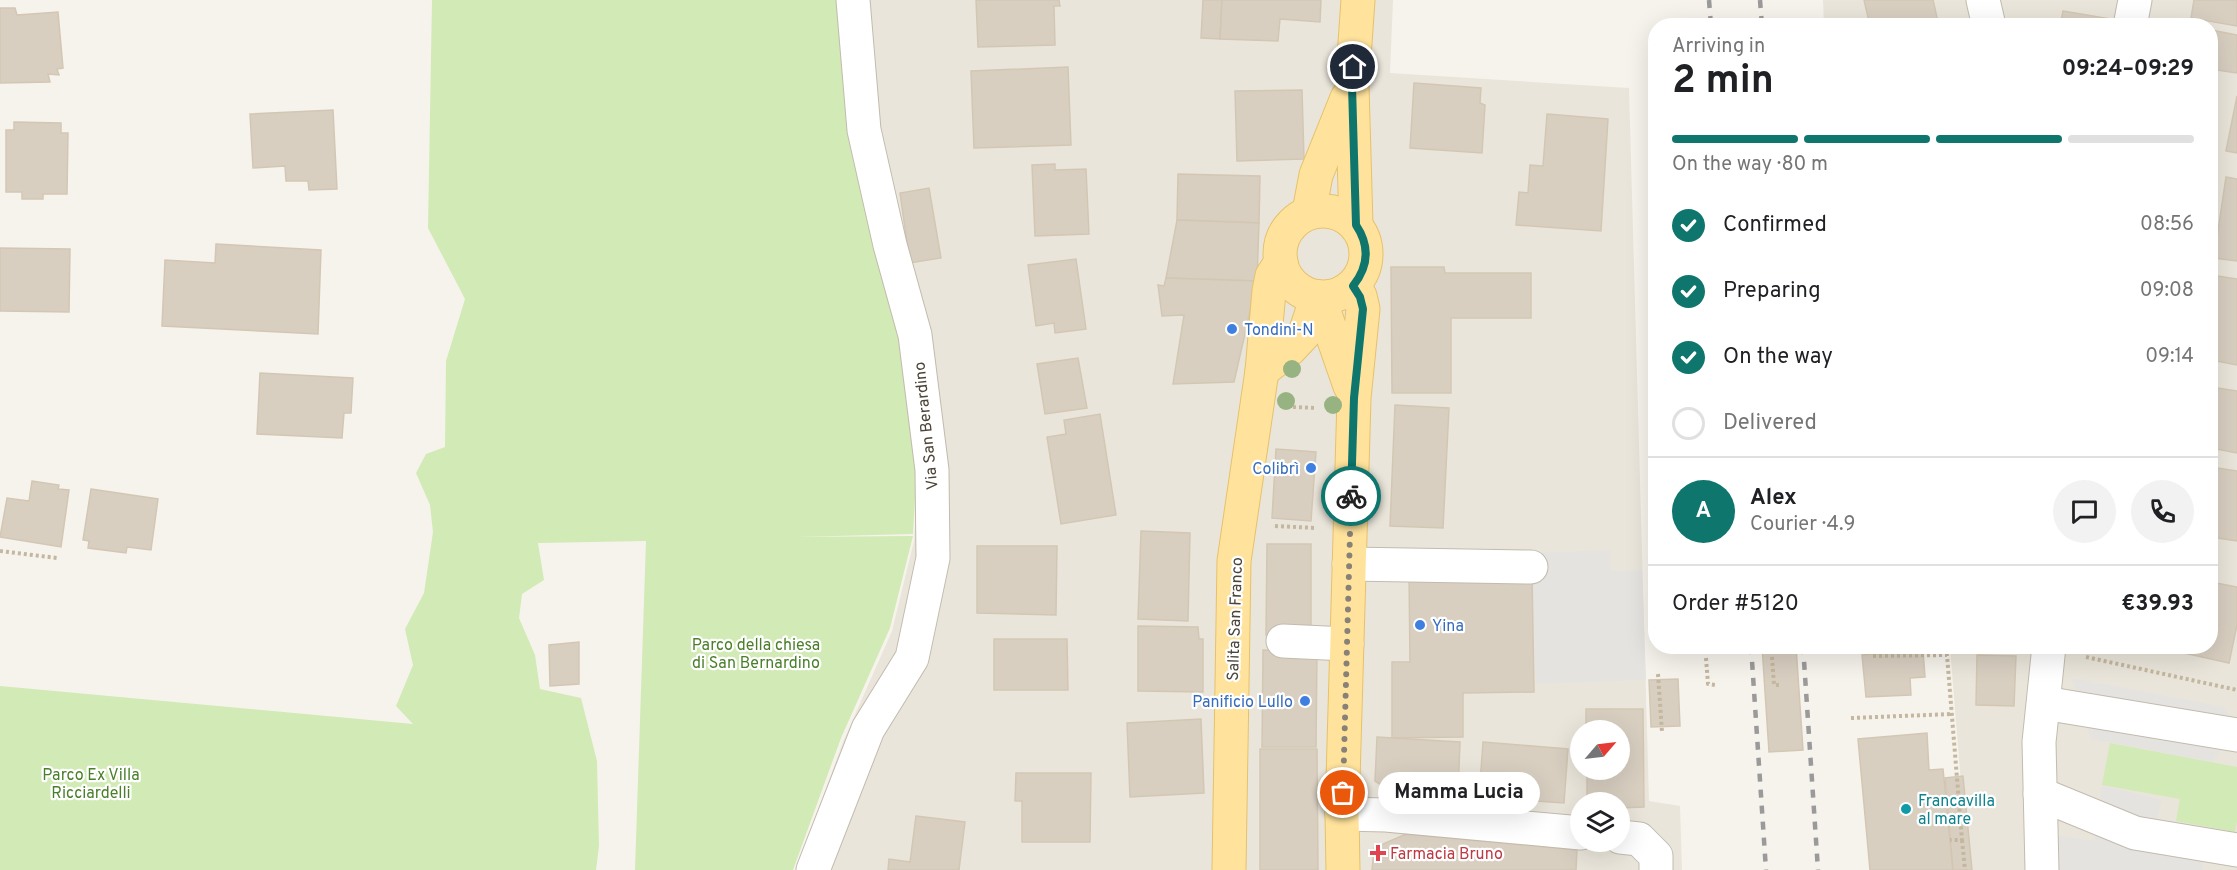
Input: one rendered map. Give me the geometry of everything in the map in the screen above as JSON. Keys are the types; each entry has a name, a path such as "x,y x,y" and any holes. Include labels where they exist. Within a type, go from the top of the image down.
{"main road":[{"path":"1356,225 1352,86 1358,0"},
{"path":"1310,212 1316,175 1352,86"},
{"path":"1322,210 1335,211 1356,225 1364,236 1366,263 1362,276 1353,286 1331,297 1318,297 1304,293 1293,285 1285,275 1280,249 1289,226 1298,217 1322,210"},
{"name":"Salita San Franco","path":"1229,870 1234,561 1262,371 1269,291 1272,276 1281,262"},
{"path":"1343,870 1342,814 1354,398 1363,309 1360,297 1353,286"},
{"path":"1262,371 1305,333 1318,297"},
{"path":"1318,297 1354,398"}],"street":[{"name":"Via San Berardino","path":"813,870 868,729 912,658 933,558 932,470 915,334 890,244 864,130 853,0"},
{"path":"1983,0 1987,18"},
{"path":"2132,18 2135,0"},
{"path":"1349,564 1531,567"},
{"path":"1283,641 1347,644"},
{"path":"2042,870 2039,742 2048,654"},
{"path":"2043,703 2237,735"},
{"path":"2040,794 2134,833 2237,850"},
{"path":"1342,814 1386,815 1570,832"},
{"path":"1630,838 1639,838 1656,856 1656,870"}],"path":[{"path":"1297,407 1317,408"},
{"path":"1265,525 1323,529"},
{"path":"0,551 57,558"},
{"path":"1873,656 1947,655 1965,870"},
{"path":"1772,657 1774,685 1780,685"},
{"path":"2086,657 2237,690"},
{"path":"1706,658 1708,684 1715,684"},
{"path":"1658,674 1662,732"},
{"path":"1851,718 1952,714"},
{"path":"1950,840 1962,840"}],"shaded area":[{"path":"843,0 1393,0 1390,73 1629,88 1649,801 1680,806 1682,870 796,870 843,742 892,631 914,541 919,464 900,333"},
{"path":"1823,0 2237,0 2237,870 1968,870 1951,654 2218,654 2218,18 1824,18"},
{"path":"1610,550 1611,571 1642,570 1646,680 1536,684 1531,553"},
{"path":"2072,678 2224,707 2237,729 2212,762 2091,739"},
{"path":"2102,785 2162,800 2153,836 2205,845 2202,870 2051,870 2053,835 2094,841"}],"green space":[{"path":"432,0 838,0 895,314 917,464 913,534 795,537 913,536 890,628 841,738 793,870 635,870 646,541 538,543 544,580 522,594 519,618 535,655 540,689 581,698 597,761 599,846 596,870 0,870 0,686 413,724 396,706 413,665 405,629 424,593 433,532 430,505 416,473 426,454 445,447 446,361 465,299 428,228"},
{"path":"2110,743 2237,767 2235,832 2176,821 2180,799 2102,785"}],"building":[{"path":"976,0 1059,0 1060,6 1054,6 1055,45 978,47"},
{"path":"1203,0 1222,0 1220,39 1201,38"},
{"path":"1222,0 1321,0 1320,22 1280,19 1278,41 1220,39"},
{"path":"1864,0 1933,0 1937,18 1868,18"},
{"path":"2194,0 2237,0 2237,26 2218,23 2218,18 2191,18"},
{"path":"0,8 15,8 17,15 58,12 63,68 57,69 59,75 48,74 50,82 0,83"},
{"path":"2063,11 2105,18 2062,18"},
{"path":"2218,31 2237,35 2237,73 2218,70"},
{"path":"1068,67 1071,145 974,148 971,71"},
{"path":"1414,83 1481,88 1480,103 1485,105 1482,153 1410,148"},
{"path":"1302,90 1304,159 1237,161 1235,91"},
{"path":"2237,96 2237,153 2226,151"},
{"path":"333,110 337,189 309,190 308,181 286,181 285,166 253,168 250,114"},
{"path":"1547,114 1608,119 1601,231 1516,225 1519,192 1528,193 1530,165 1543,166"},
{"path":"14,122 61,123 61,133 68,133 67,194 43,194 43,199 22,199 22,192 6,192 6,130 14,130"},
{"path":"1055,164 1055,170 1086,169 1089,234 1035,236 1032,165"},
{"path":"1178,174 1260,176 1259,223 1177,220"},
{"path":"2226,177 2237,179 2237,261 2218,259 2218,231"},
{"path":"929,188 941,258 910,263 900,193"},
{"path":"1177,220 1259,223 1257,281 1166,278"},
{"path":"216,244 321,250 318,334 162,326 165,260 215,263"},
{"path":"0,248 70,249 69,312 0,311"},
{"path":"1076,259 1086,329 1055,333 1054,323 1036,326 1028,265"},
{"path":"1391,267 1444,267 1445,273 1531,273 1531,318 1451,318 1451,393 1392,393"},
{"path":"2218,276 2237,279 2237,365 2218,361"},
{"path":"1166,278 1257,281 1234,382 1173,384 1184,315 1162,316 1158,285 1164,286"},
{"path":"1078,358 1087,408 1045,414 1037,364"},
{"path":"260,373 353,378 351,413 344,413 342,438 257,434"},
{"path":"2218,388 2237,391 2237,453 2218,449"},
{"path":"1395,405 1449,408 1443,528 1390,526"},
{"path":"1100,414 1116,515 1061,524 1047,437 1066,434 1064,420"},
{"path":"1276,449 1316,452 1311,521 1272,518"},
{"path":"2218,468 2237,471 2237,541 2218,538"},
{"path":"32,481 59,485 58,489 69,490 61,547 0,537 7,498 29,501"},
{"path":"91,489 158,499 151,550 127,547 126,553 88,548 89,541 83,540"},
{"path":"1141,531 1190,533 1188,621 1138,619"},
{"path":"1267,544 1311,544 1311,635 1266,635"},
{"path":"977,546 1057,546 1056,615 977,613"},
{"path":"1532,573 1534,692 1463,693 1463,737 1392,738 1392,662 1410,662 1409,574"},
{"path":"2218,583 2237,587 2237,625 2229,663 2189,654 2218,654"},
{"path":"1138,626 1198,627 1199,639 1203,639 1203,692 1138,691"},
{"path":"994,639 1067,639 1068,690 994,690"},
{"path":"579,642 579,684 550,686 549,645"},
{"path":"1263,650 1317,651 1316,747 1262,747"},
{"path":"1763,654 1797,654 1803,750 1769,752"},
{"path":"1923,654 1925,677 1910,678 1911,695 1866,697 1862,655"},
{"path":"1977,655 2016,656 2014,706 1976,705"},
{"path":"1678,679 1680,726 1651,727 1649,680"},
{"path":"1586,709 1643,709 1644,807 1630,808 1630,792 1587,792 1587,780 1630,780 1630,720 1586,720"},
{"path":"1201,719 1204,793 1130,797 1127,723"},
{"name":"Francavilla al mare","path":"1927,733 1929,770 1943,769 1953,870 1870,870 1858,739"},
{"path":"1377,737 1460,742 1458,794 1389,790 1375,781"},
{"path":"1483,742 1568,749 1564,803 1479,797"},
{"path":"1260,749 1317,749 1318,870 1260,870"},
{"path":"1016,773 1091,773 1090,842 1022,842 1022,801 1015,801"},
{"path":"1963,776 1972,870 1953,870 1945,778"},
{"path":"916,816 965,822 959,870 888,870 889,859 910,862"},
{"path":"1406,834 1570,849 1570,852 1577,852 1576,870 1372,870 1374,848"}],"railway":[{"path":"1709,0 1710,18"},
{"path":"1760,0 1761,18"},
{"path":"1752,654 1766,870"},
{"path":"1804,654 1818,870"}],"way so far":[{"path":"1343,793 1351,496"}],"place":[{"name":"Tondini-N","path":"1232,329"},
{"name":"Colibrì","path":"1311,468"},
{"name":"Yina","path":"1420,625"},
{"name":"Panificio Lullo","path":"1305,701"},
{"name":"Mamma Lucia","path":"1343,793"},
{"name":"Francavilla al mare","path":"1906,809"},
{"name":"Farmacia Bruno","path":"1378,853"}],"route":[{"path":"1351,496 1354,398 1363,309 1360,297 1353,286 1362,276 1366,263 1364,236 1356,225 1353,67"}],"park label":[{"name":"Parco della chiesa di San Bernardino","path":"756,653"},
{"name":"Parco Ex Villa Ricciardelli","path":"91,783"}]}
